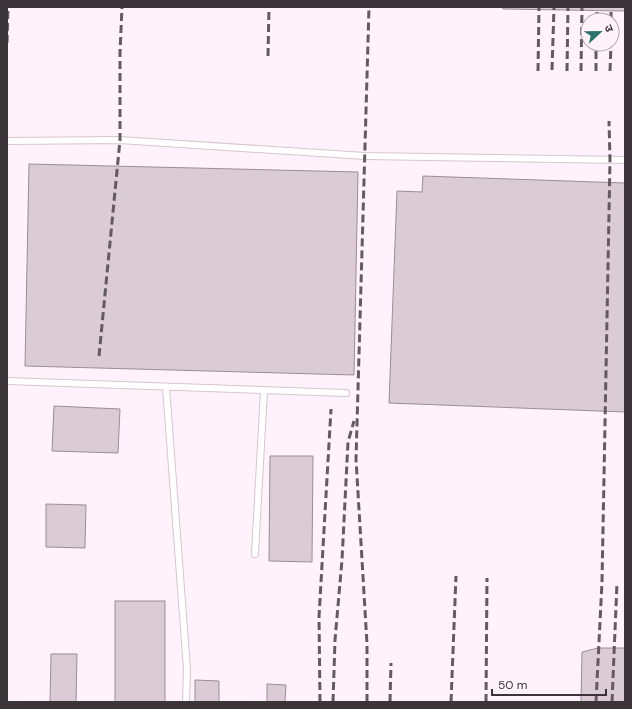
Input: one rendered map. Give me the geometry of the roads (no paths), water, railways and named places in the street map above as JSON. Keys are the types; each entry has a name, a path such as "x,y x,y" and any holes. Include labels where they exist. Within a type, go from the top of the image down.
{"lane":[{"path":"7,141 120,140 365,156 625,160"},
{"path":"7,381 346,393"},
{"path":"166,387 187,669 186,702"},
{"path":"254,554 264,390"}],"railway":[{"path":"7,43 8,7"},
{"path":"99,356 120,140 120,53 122,7"},
{"path":"268,56 269,7"},
{"path":"367,702 367,644 356,459 369,7"},
{"path":"538,71 539,7"},
{"path":"552,70 554,7"},
{"path":"567,71 568,7"},
{"path":"581,71 582,7"},
{"path":"597,7 597,12"},
{"path":"611,7 611,12"},
{"path":"596,52 596,71"},
{"path":"610,71 611,52"},
{"path":"596,702 602,582 610,160 609,121"},
{"path":"320,702 319,617 331,409"},
{"path":"333,702 335,640 342,560 348,442 354,421"},
{"path":"451,702 456,576"},
{"path":"486,702 487,578"},
{"path":"612,702 617,583"},
{"path":"390,702 391,663"}]}
